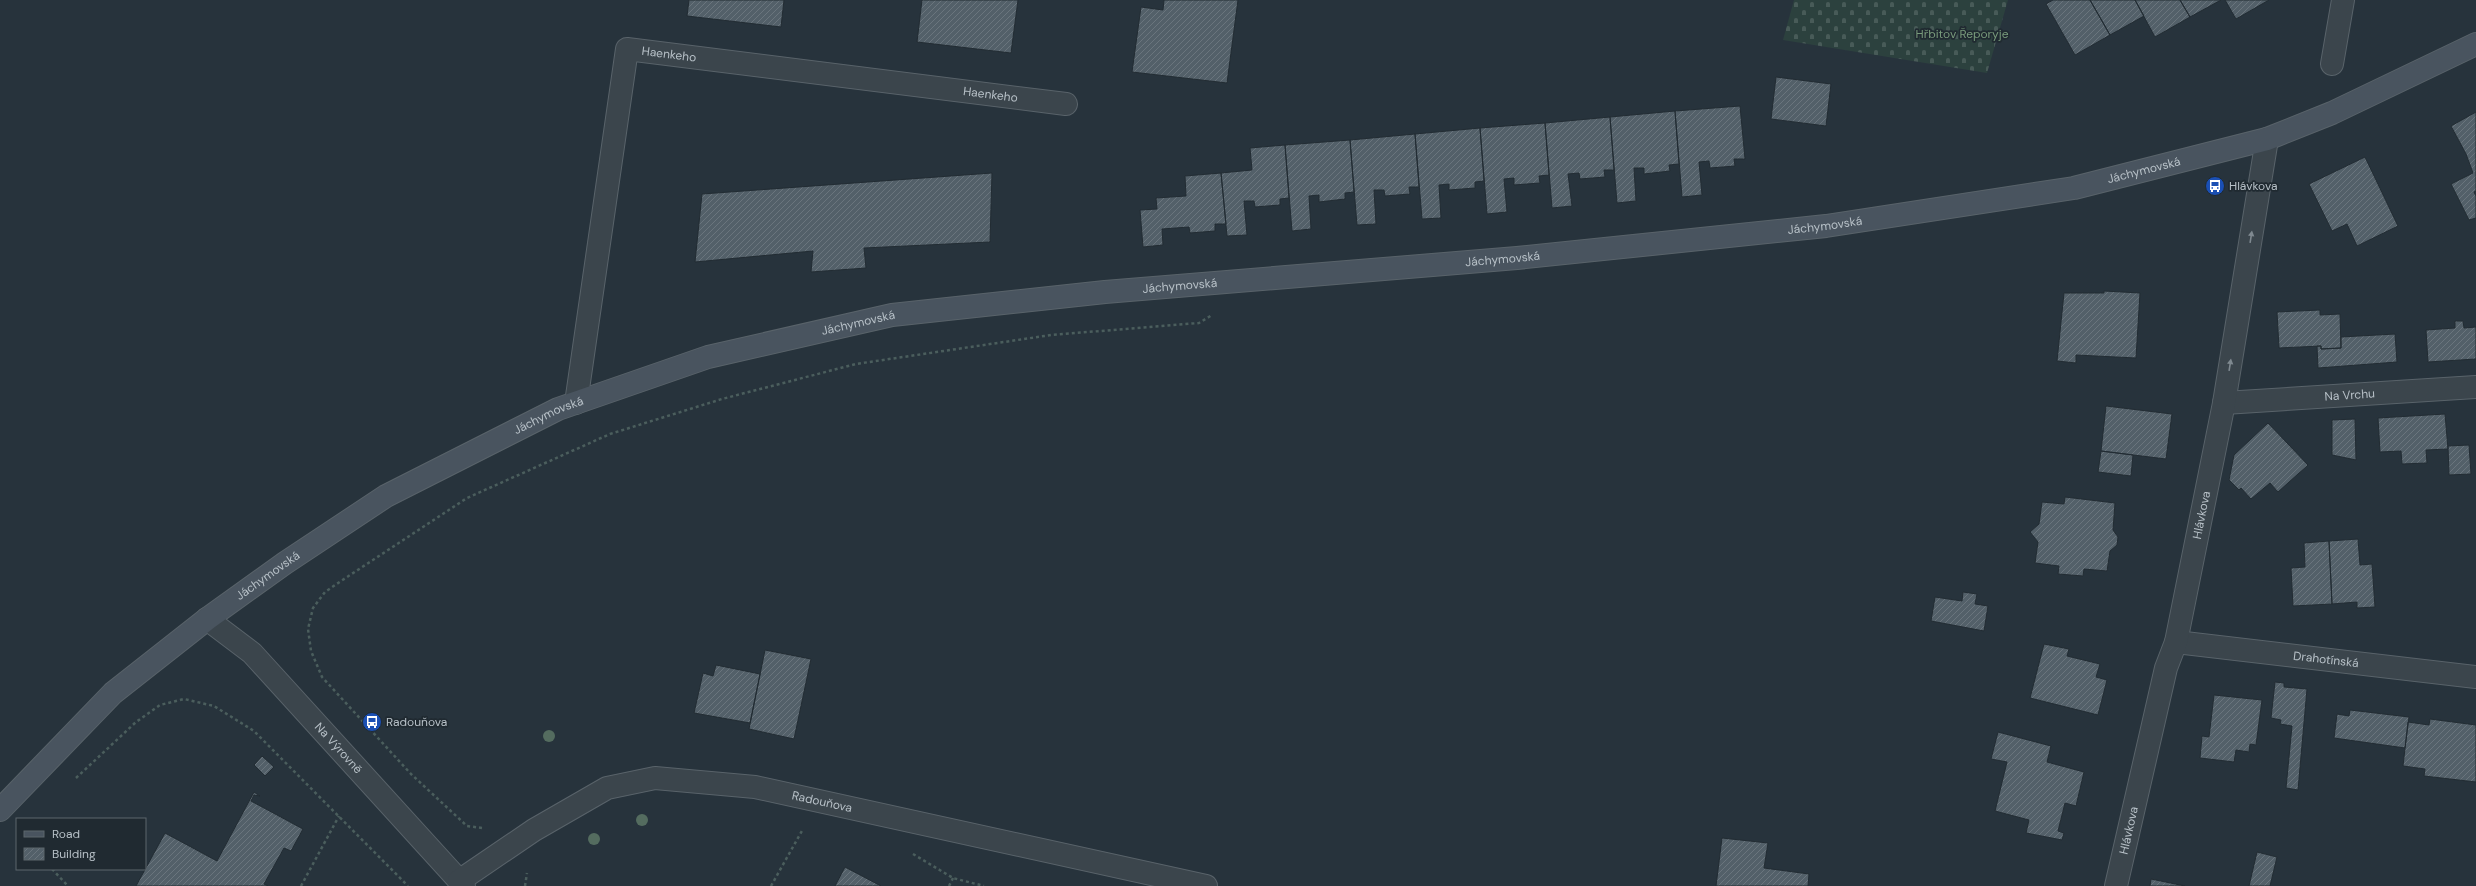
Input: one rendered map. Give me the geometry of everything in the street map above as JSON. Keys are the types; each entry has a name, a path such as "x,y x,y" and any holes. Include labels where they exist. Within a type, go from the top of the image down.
{"street":[{"path":"2332,64 2343,0"},
{"name":"Jáchymovská","path":"0,810 113,693 207,619 285,563 386,496 558,409 708,357 892,315 1105,292 1517,258 1826,226 2074,188 2267,140 2332,113 2476,44"},
{"name":"Haenkeho","path":"576,403 628,49 1066,104"},
{"name":"Hlávkova","path":"2116,886 2166,668 2176,642 2224,403 2267,140"},
{"name":"Na Vrchu","path":"2224,403 2476,387"},
{"name":"Na Výrovně","path":"207,619 252,653 462,883"},
{"name":"Drahotínská","path":"2176,642 2476,678"},
{"name":"Radouňova","path":"462,883 534,830 607,788 655,778 755,787 1206,886"}],"path":[{"path":"488,829 467,826 411,774 322,677 311,651 308,629 313,608 325,592 341,580 467,498 610,434 715,401 856,364 1051,334 1199,323 1218,311"},
{"path":"72,781 142,718 160,705 184,699 214,706 254,730 408,886"},
{"path":"300,886 339,816"},
{"path":"771,886 806,822"},
{"path":"910,852 954,878 984,886"},
{"path":"525,886 525,878 530,866"},
{"path":"53,870 68,886"},
{"path":"949,886 954,878"}],"green space":[{"name":"Hřbitov Řeporyje","path":"1794,0 2008,0 1987,73 1783,40"}],"building":[{"path":"689,0 784,0 781,27 687,16"},
{"path":"922,0 1018,0 1011,53 917,42"},
{"path":"1164,0 1238,0 1227,83 1132,72 1141,7 1163,10"},
{"path":"2053,0 2090,0 2110,35 2075,55 2046,4"},
{"path":"2090,0 2135,0 2144,16 2110,35"},
{"path":"2135,0 2180,0 2190,17 2155,37"},
{"path":"2180,0 2221,0 2190,17"},
{"path":"2225,0 2269,0 2236,19"},
{"path":"1776,77 1831,84 1826,126 1771,119"},
{"path":"1740,106 1745,159 1734,159 1735,166 1710,168 1709,161 1699,162 1702,195 1682,197 1675,111"},
{"path":"1675,111 1679,164 1669,165 1670,171 1644,174 1644,168 1634,168 1636,201 1617,203 1610,117"},
{"path":"2476,112 2476,191 2474,192 2476,196 2476,218 2469,220 2451,184 2473,173 2466,154 2451,126"},
{"path":"1610,117 1614,170 1604,170 1605,177 1580,179 1579,173 1568,174 1572,206 1552,208 1545,123"},
{"path":"1545,123 1549,175 1539,176 1540,183 1514,185 1514,178 1504,179 1507,212 1487,214 1480,128"},
{"path":"1480,128 1484,181 1475,182 1475,188 1449,190 1449,184 1439,185 1441,218 1422,219 1415,134"},
{"path":"1415,134 1419,187 1409,187 1410,194 1385,196 1384,190 1374,190 1376,224 1357,225 1350,140"},
{"path":"1350,140 1354,192 1345,193 1345,199 1319,202 1319,195 1309,196 1311,229 1292,231 1285,145"},
{"path":"1285,145 1289,198 1280,199 1280,205 1255,207 1254,201 1244,201 1247,235 1227,236 1221,173 1252,170 1250,148"},
{"path":"2365,157 2398,226 2357,246 2347,224 2332,231 2309,184"},
{"path":"992,173 990,242 864,248 866,268 811,272 813,251 695,262 702,194"},
{"path":"1221,173 1226,224 1215,224 1215,231 1190,233 1189,227 1162,229 1163,245 1143,247 1140,210 1157,209 1156,198 1186,196 1185,176"},
{"path":"2104,291 2140,293 2136,358 2076,355 2076,363 2057,361 2064,293 2104,293"},
{"path":"2320,310 2320,315 2340,314 2341,348 2321,349 2321,346 2279,348 2277,312"},
{"path":"2455,321 2463,321 2464,328 2476,327 2476,359 2428,362 2426,330 2455,328"},
{"path":"2395,334 2397,362 2318,368 2317,346 2321,346 2321,349 2341,348 2341,337"},
{"path":"2106,406 2172,414 2166,459 2101,451"},
{"path":"2445,414 2448,449 2426,450 2427,463 2402,464 2401,451 2380,452 2378,418"},
{"path":"2355,419 2356,460 2332,455 2332,420"},
{"path":"2268,423 2308,465 2278,492 2270,483 2251,499 2241,488 2239,490 2229,480 2234,455"},
{"path":"2469,445 2471,474 2449,475 2448,446"},
{"path":"2101,451 2133,455 2131,476 2098,472"},
{"path":"2065,497 2115,503 2113,530 2118,537 2117,545 2110,551 2107,571 2084,569 2083,576 2058,574 2059,566 2035,563 2038,542 2030,532 2039,524 2042,502 2064,504"},
{"path":"2358,539 2360,565 2372,564 2375,607 2357,608 2357,602 2332,604 2329,541"},
{"path":"2329,541 2332,604 2293,606 2291,568 2305,567 2304,543"},
{"path":"1963,592 1977,594 1975,604 1988,606 1984,631 1931,621 1935,597 1962,601"},
{"path":"2044,644 2069,649 2067,656 2100,664 2096,677 2107,680 2098,715 2030,698"},
{"path":"765,650 811,659 794,739 749,729"},
{"path":"716,665 760,674 750,723 694,713 703,673 713,676"},
{"path":"2275,682 2284,683 2284,687 2307,689 2298,790 2286,788 2292,726 2280,724 2281,720 2271,718"},
{"path":"2214,695 2262,700 2256,745 2250,744 2249,752 2236,750 2234,762 2200,758 2202,736 2209,737"},
{"path":"2350,710 2409,717 2405,748 2334,738 2337,714 2349,716"},
{"path":"2430,719 2476,725 2476,782 2424,776 2425,769 2403,766 2408,722 2429,725"},
{"path":"1998,732 2051,746 2047,762 2084,772 2076,806 2065,803 2058,831 2064,833 2062,840 2026,833 2029,820 1995,811 2007,762 1991,759"},
{"path":"262,756 274,767 265,776 254,765"},
{"path":"254,792 260,796 254,795 251,801 303,829 291,851 284,848 264,884 268,886 136,886 165,833 217,861"},
{"path":"1722,838 1768,843 1764,868 1809,874 1808,886 1716,886"},
{"path":"2257,852 2277,857 2270,886 2249,886"},
{"path":"845,867 881,886 835,886"},
{"path":"2151,879 2185,886 2150,886"}],"place":[{"name":"Hlávkova","path":"2215,186"},
{"name":"Radouňova","path":"372,722"}]}
